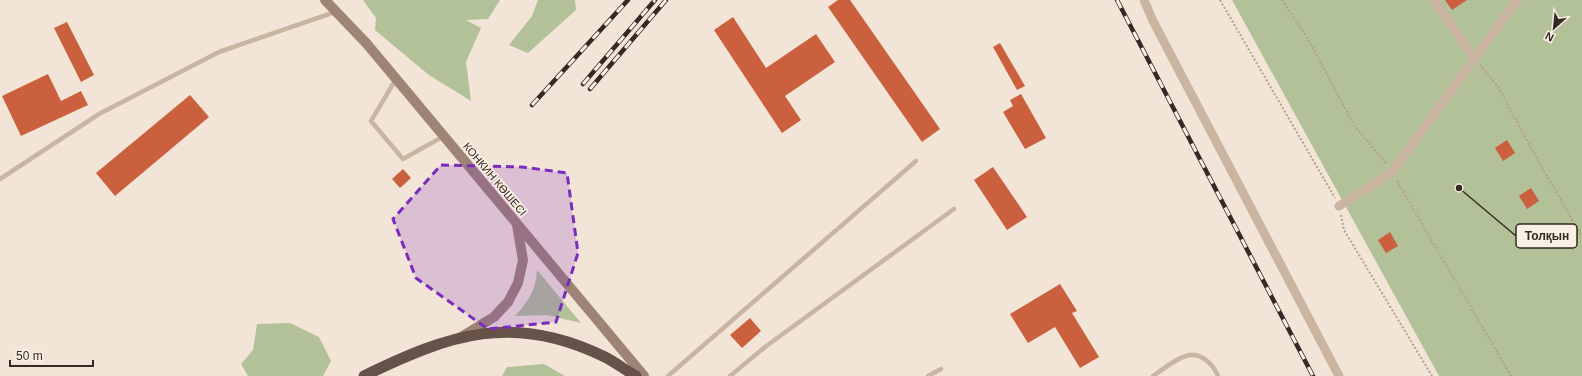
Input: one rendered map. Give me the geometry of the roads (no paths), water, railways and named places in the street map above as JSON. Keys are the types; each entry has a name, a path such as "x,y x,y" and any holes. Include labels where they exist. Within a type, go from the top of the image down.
{"highway":[{"path":"364,376 428,347 461,337 498,332 524,332 548,336 571,343 606,357 636,376"}],"main road":[{"name":"КОНКИН КӨШЕСІ","path":"325,0 337,11 396,79 644,376"},
{"path":"461,337 494,317 508,302 518,283 523,260 516,223"}],"street":[{"path":"1144,0 1153,21 1339,376"},
{"path":"1434,0 1474,58"},
{"path":"1339,206 1392,172 1517,0"}],"lane":[{"path":"0,179 99,114 218,52 337,11"},
{"path":"396,79 371,121 403,159 444,136"},
{"path":"668,376 916,161"},
{"path":"730,376 765,347 954,209"},
{"path":"1153,376 1186,355 1198,355 1208,361 1218,376"},
{"path":"928,376 941,369"}],"railway":[{"path":"532,105 628,0"},
{"path":"583,84 655,0"},
{"path":"590,89 666,0"},
{"path":"1117,0 1313,376"}],"place":[{"name":"Толқын","path":"1459,188"}]}
